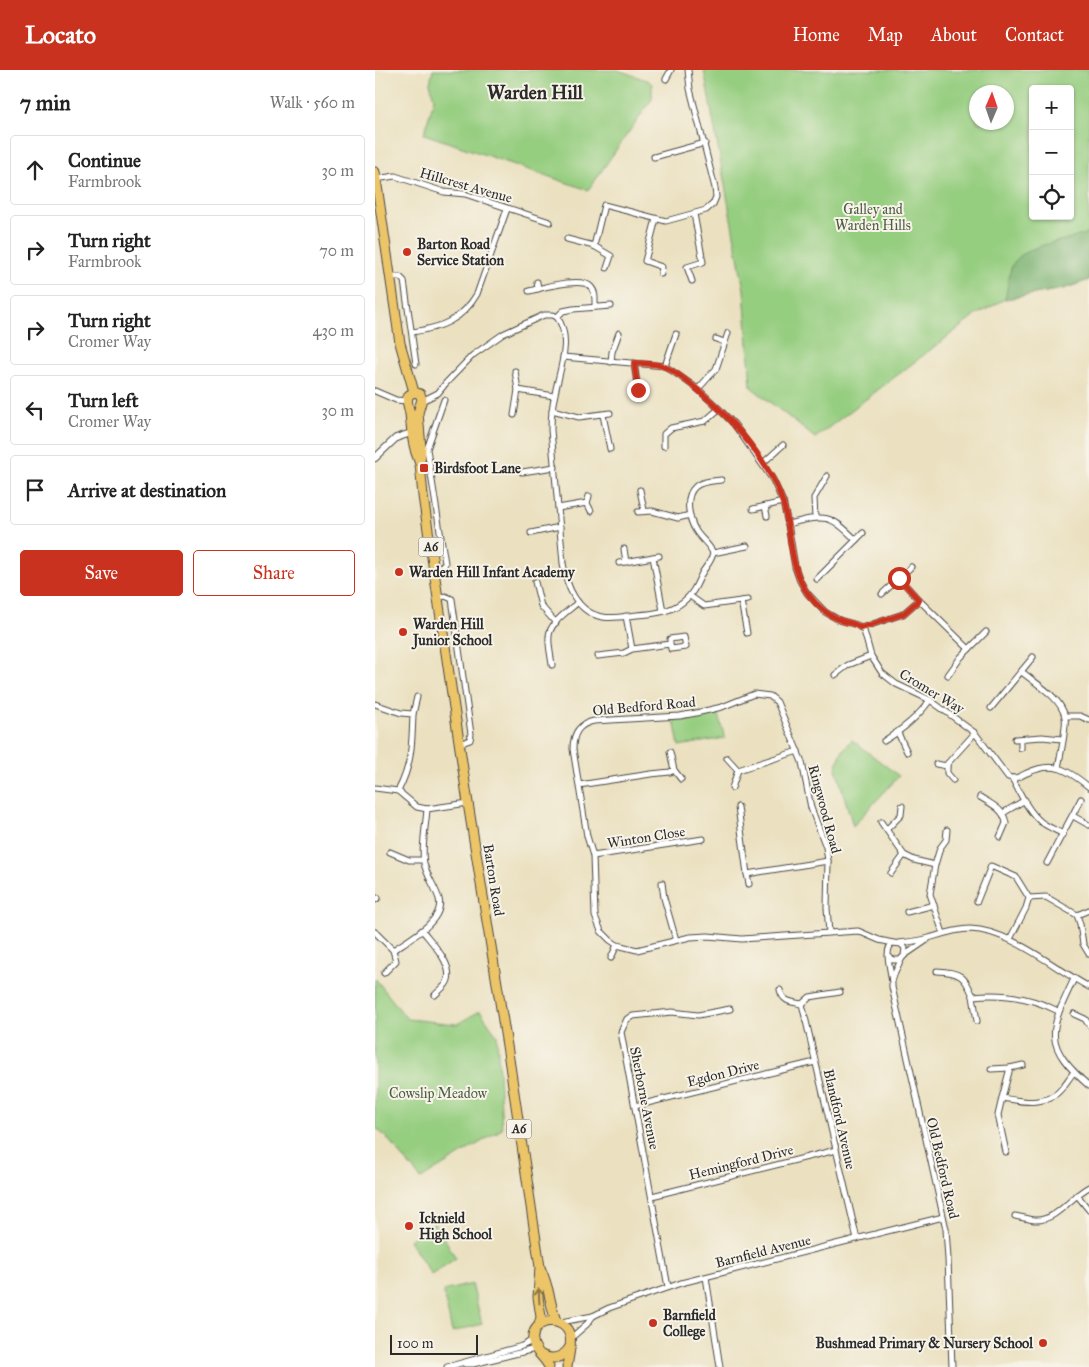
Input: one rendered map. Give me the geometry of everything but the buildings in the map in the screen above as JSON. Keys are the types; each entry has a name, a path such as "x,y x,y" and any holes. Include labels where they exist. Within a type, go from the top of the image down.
{"highway":[{"path":"375,175 378,217 391,277 400,343 414,392"},
{"path":"414,392 420,394 422,403 415,408 407,403 409,395 414,392"},
{"name":"Barton Road","path":"407,403 414,448 420,464"},
{"name":"Barton Road","path":"422,403 418,413 421,448 420,464 434,568 467,803 503,1020 539,1267"},
{"name":"A6","path":"539,1267 545,1278 551,1307 558,1322 569,1330 570,1342"},
{"name":"A6","path":"533,1337 541,1317 538,1297 539,1267"},
{"path":"539,1325 544,1322 558,1322"},
{"path":"533,1337 538,1352 549,1367"},
{"path":"538,1352 551,1359 557,1358 562,1356 570,1342"},
{"path":"567,1367 570,1342"}],"street":[{"path":"666,79 671,70"},
{"path":"594,246 604,205 666,221 706,210 713,204 716,197 705,143 690,89 688,70"},
{"path":"654,157 705,143"},
{"name":"Hillcrest Avenue","path":"375,175 395,176 444,192 465,194 550,222"},
{"path":"412,332 440,327 455,319 471,304 477,294 507,209"},
{"path":"692,281 687,267 703,262 694,214"},
{"path":"656,219 645,261 662,267 661,274"},
{"path":"567,239 594,246 611,256 607,268"},
{"path":"391,277 400,277 404,281 416,364"},
{"path":"537,282 538,289"},
{"path":"529,291 571,282 586,283 593,290 595,306"},
{"path":"557,317 567,310 611,306"},
{"path":"422,403 438,393 445,383 473,355 503,334 544,315 549,314 557,317 562,326 564,336 563,357 554,396 551,430 564,572 569,588 578,602 585,609 598,616 626,616 663,611 675,608 690,596 713,553 697,532 689,515 690,493 701,483 721,480"},
{"path":"611,362 612,352 619,333"},
{"path":"698,389 716,369 728,333"},
{"path":"665,366 671,340 676,334"},
{"path":"716,339 724,342"},
{"path":"563,357 665,366 698,389 719,409 734,424 763,463 773,480 783,502 789,524 795,567 800,581 807,593 825,612 839,620 861,628 903,614 919,600"},
{"path":"634,363 638,390"},
{"path":"514,415 518,390 515,371"},
{"path":"518,390 554,396"},
{"path":"375,391 407,403"},
{"path":"434,568 443,566 445,563 427,449 444,400"},
{"path":"665,446 664,434 671,428 705,421 719,409"},
{"path":"552,410 579,417 610,413"},
{"path":"431,412 438,415"},
{"path":"603,415 610,449"},
{"path":"375,458 387,444 396,438 411,433"},
{"path":"763,463 783,445"},
{"path":"771,446 777,451"},
{"path":"522,472 555,467"},
{"path":"815,518 814,498 827,476"},
{"path":"711,481 712,488"},
{"path":"640,490 641,511 659,512 678,518 689,515"},
{"path":"589,496 587,503 591,511"},
{"path":"753,509 783,502"},
{"path":"558,508 587,503"},
{"path":"765,506 767,516"},
{"path":"789,524 815,518 825,518 833,520 856,540"},
{"path":"531,533 560,528"},
{"path":"817,579 863,533"},
{"path":"713,553 747,546"},
{"path":"738,548 740,556"},
{"path":"624,549 626,562"},
{"path":"619,563 656,557 663,611"},
{"path":"882,594 911,567"},
{"path":"899,578 969,649"},
{"path":"535,582 541,606 556,623"},
{"path":"439,598 445,596 452,600 471,734 470,740 459,744"},
{"path":"690,596 704,606 748,600"},
{"path":"741,601 747,633"},
{"path":"552,665 550,631 578,602"},
{"path":"626,616 632,649"},
{"name":"Cromer Way","path":"861,628 864,631 871,656 882,673 896,684 930,700 975,733 1008,777 1012,778 1035,816 1043,823 1063,834"},
{"path":"948,675 986,632"},
{"path":"445,642 457,640"},
{"path":"598,656 670,644"},
{"path":"835,675 848,665 871,656"},
{"path":"991,708 1033,658"},
{"path":"1022,672 1058,702 1065,716 1058,768"},
{"name":"Ringwood Road","path":"713,709 754,694 770,696 777,702 802,762 811,808 826,847 828,861 826,898 829,933"},
{"path":"398,791 408,768 411,754 413,714 417,697"},
{"path":"884,741 898,733 919,715 930,700"},
{"path":"375,704 401,713 413,714"},
{"name":"Old Bedford Road","path":"617,945 601,931 595,916 593,856 587,836 579,785 573,740 576,732 581,726 594,721 680,716 713,709"},
{"path":"1065,716 1080,716 1089,720"},
{"path":"898,733 907,752"},
{"path":"953,780 947,774 947,766 950,760 975,733"},
{"path":"1021,748 1018,739 1042,737 1062,739"},
{"name":"Ringwood Road","path":"738,770 798,751"},
{"path":"670,752 674,770 681,779"},
{"path":"727,758 738,770 732,788"},
{"path":"935,764 947,766"},
{"path":"1012,778 1040,768 1058,768 1076,777 1089,787"},
{"path":"579,785 674,770"},
{"path":"375,788 398,791 417,807 427,809 467,803"},
{"path":"980,797 998,807 1003,813 1006,823 1000,837"},
{"path":"1047,863 1081,799"},
{"path":"1003,813 1025,800"},
{"path":"887,829 901,815 902,806"},
{"path":"738,807 749,884"},
{"path":"393,950 422,930 437,916 439,900 427,876 423,860 427,809"},
{"path":"1073,816 1089,825"},
{"path":"881,822 903,855 935,865"},
{"path":"943,933 930,894 935,865 940,848 946,840 947,830"},
{"name":"Winton Close","path":"593,856 703,839"},
{"path":"390,852 409,860 423,860"},
{"path":"891,873 903,855"},
{"path":"747,874 828,861"},
{"path":"977,900 991,866 1016,877 1029,898 1010,939"},
{"path":"662,883 664,898 676,940"},
{"path":"1029,898 1046,897 1077,914 1083,944 1089,954"},
{"path":"907,912 934,905"},
{"path":"1077,914 1089,910"},
{"path":"929,938 900,960 893,960 887,954 889,946 896,943 969,929 990,932 1010,939 1089,987"},
{"path":"422,930 449,967 447,983 435,995"},
{"path":"611,958 617,945 637,950 676,940 699,937 742,939 858,931 879,940 896,943 905,948 903,957"},
{"path":"375,932 393,950 396,961 384,973"},
{"name":"Old Bedford Road","path":"879,940 887,954 893,978"},
{"name":"Old Bedford Road","path":"903,957 893,978 892,987 945,1229 952,1367"},
{"path":"937,971 951,971 960,975 967,982 973,996 977,1021"},
{"path":"1074,978 1058,1011 1053,1028 1057,1050 1073,1072 1089,1086"},
{"path":"780,990 781,997 802,1004 810,998 840,992"},
{"path":"973,996 993,994 1011,996 1035,1001 1058,1011"},
{"name":"Blandford Avenue","path":"802,1004 857,1239"},
{"name":"Sherborne Avenue","path":"668,1287 621,1032 627,1019 633,1016 672,1012 698,1015 730,1008"},
{"path":"1074,1014 1085,1019 1089,1025"},
{"name":"Egdon Drive","path":"635,1106 815,1062"},
{"path":"991,1069 1023,1065"},
{"path":"1006,1152 998,1115 1010,1068"},
{"path":"1002,1098 1028,1103 1044,1100 1057,1093 1073,1072"},
{"name":"Hemingford Drive","path":"652,1196 836,1150"},
{"path":"1015,1216 1036,1220 1047,1218 1057,1213 1089,1187"},
{"path":"1077,1195 1089,1210"},
{"name":"Barnfield Avenue","path":"558,1322 593,1316 609,1308 668,1287 943,1217"},
{"path":"706,1278 720,1367"},
{"name":"Barnfield Avenue","path":"570,1342 593,1316"},
{"path":"462,1366 522,1346 529,1343 533,1337"},
{"path":"447,1367 538,1352"}],"green space":[{"path":"433,70 618,70 649,81 652,84 652,99 588,190 424,134 434,99 430,83"},
{"name":"Galley and Warden Hills","path":"704,70 1089,70 1089,280 1063,289 1005,299 976,315 815,438 751,387 744,290"},
{"path":"1089,232 1089,280 1063,289 1005,299 1011,269 1015,261 1022,254 1041,246"},
{"path":"718,714 725,738 679,746 674,720"},
{"path":"852,740 899,776 853,826 836,768 842,751"},
{"name":"Cowslip Meadow","path":"375,978 407,1019 457,1024 480,1011 497,1035 502,1129 421,1179 387,1138 375,1127"},
{"path":"435,1223 456,1258 431,1275 409,1240"},
{"path":"472,1284 482,1324 452,1332 443,1291"}],"place":[{"name":"Barton Road Service Station","path":"407,252"},
{"name":"Birdsfoot Lane","path":"424,468"},
{"name":"Warden Hill Infant Academy","path":"399,572"},
{"name":"Warden Hill Junior School","path":"403,632"},
{"name":"Icknield High School","path":"409,1226"},
{"name":"Barnfield College","path":"653,1323"},
{"name":"Bushmead Primary & Nursery School","path":"1043,1343"}],"district":[{"name":"Warden Hill","path":"535,92"}],"route":[{"path":"638,390 634,363 665,366 698,389 734,424 763,463 773,480 783,502 789,524 795,567 800,581 807,593 823,610 839,620 861,628 903,614 919,600 899,578"}]}
